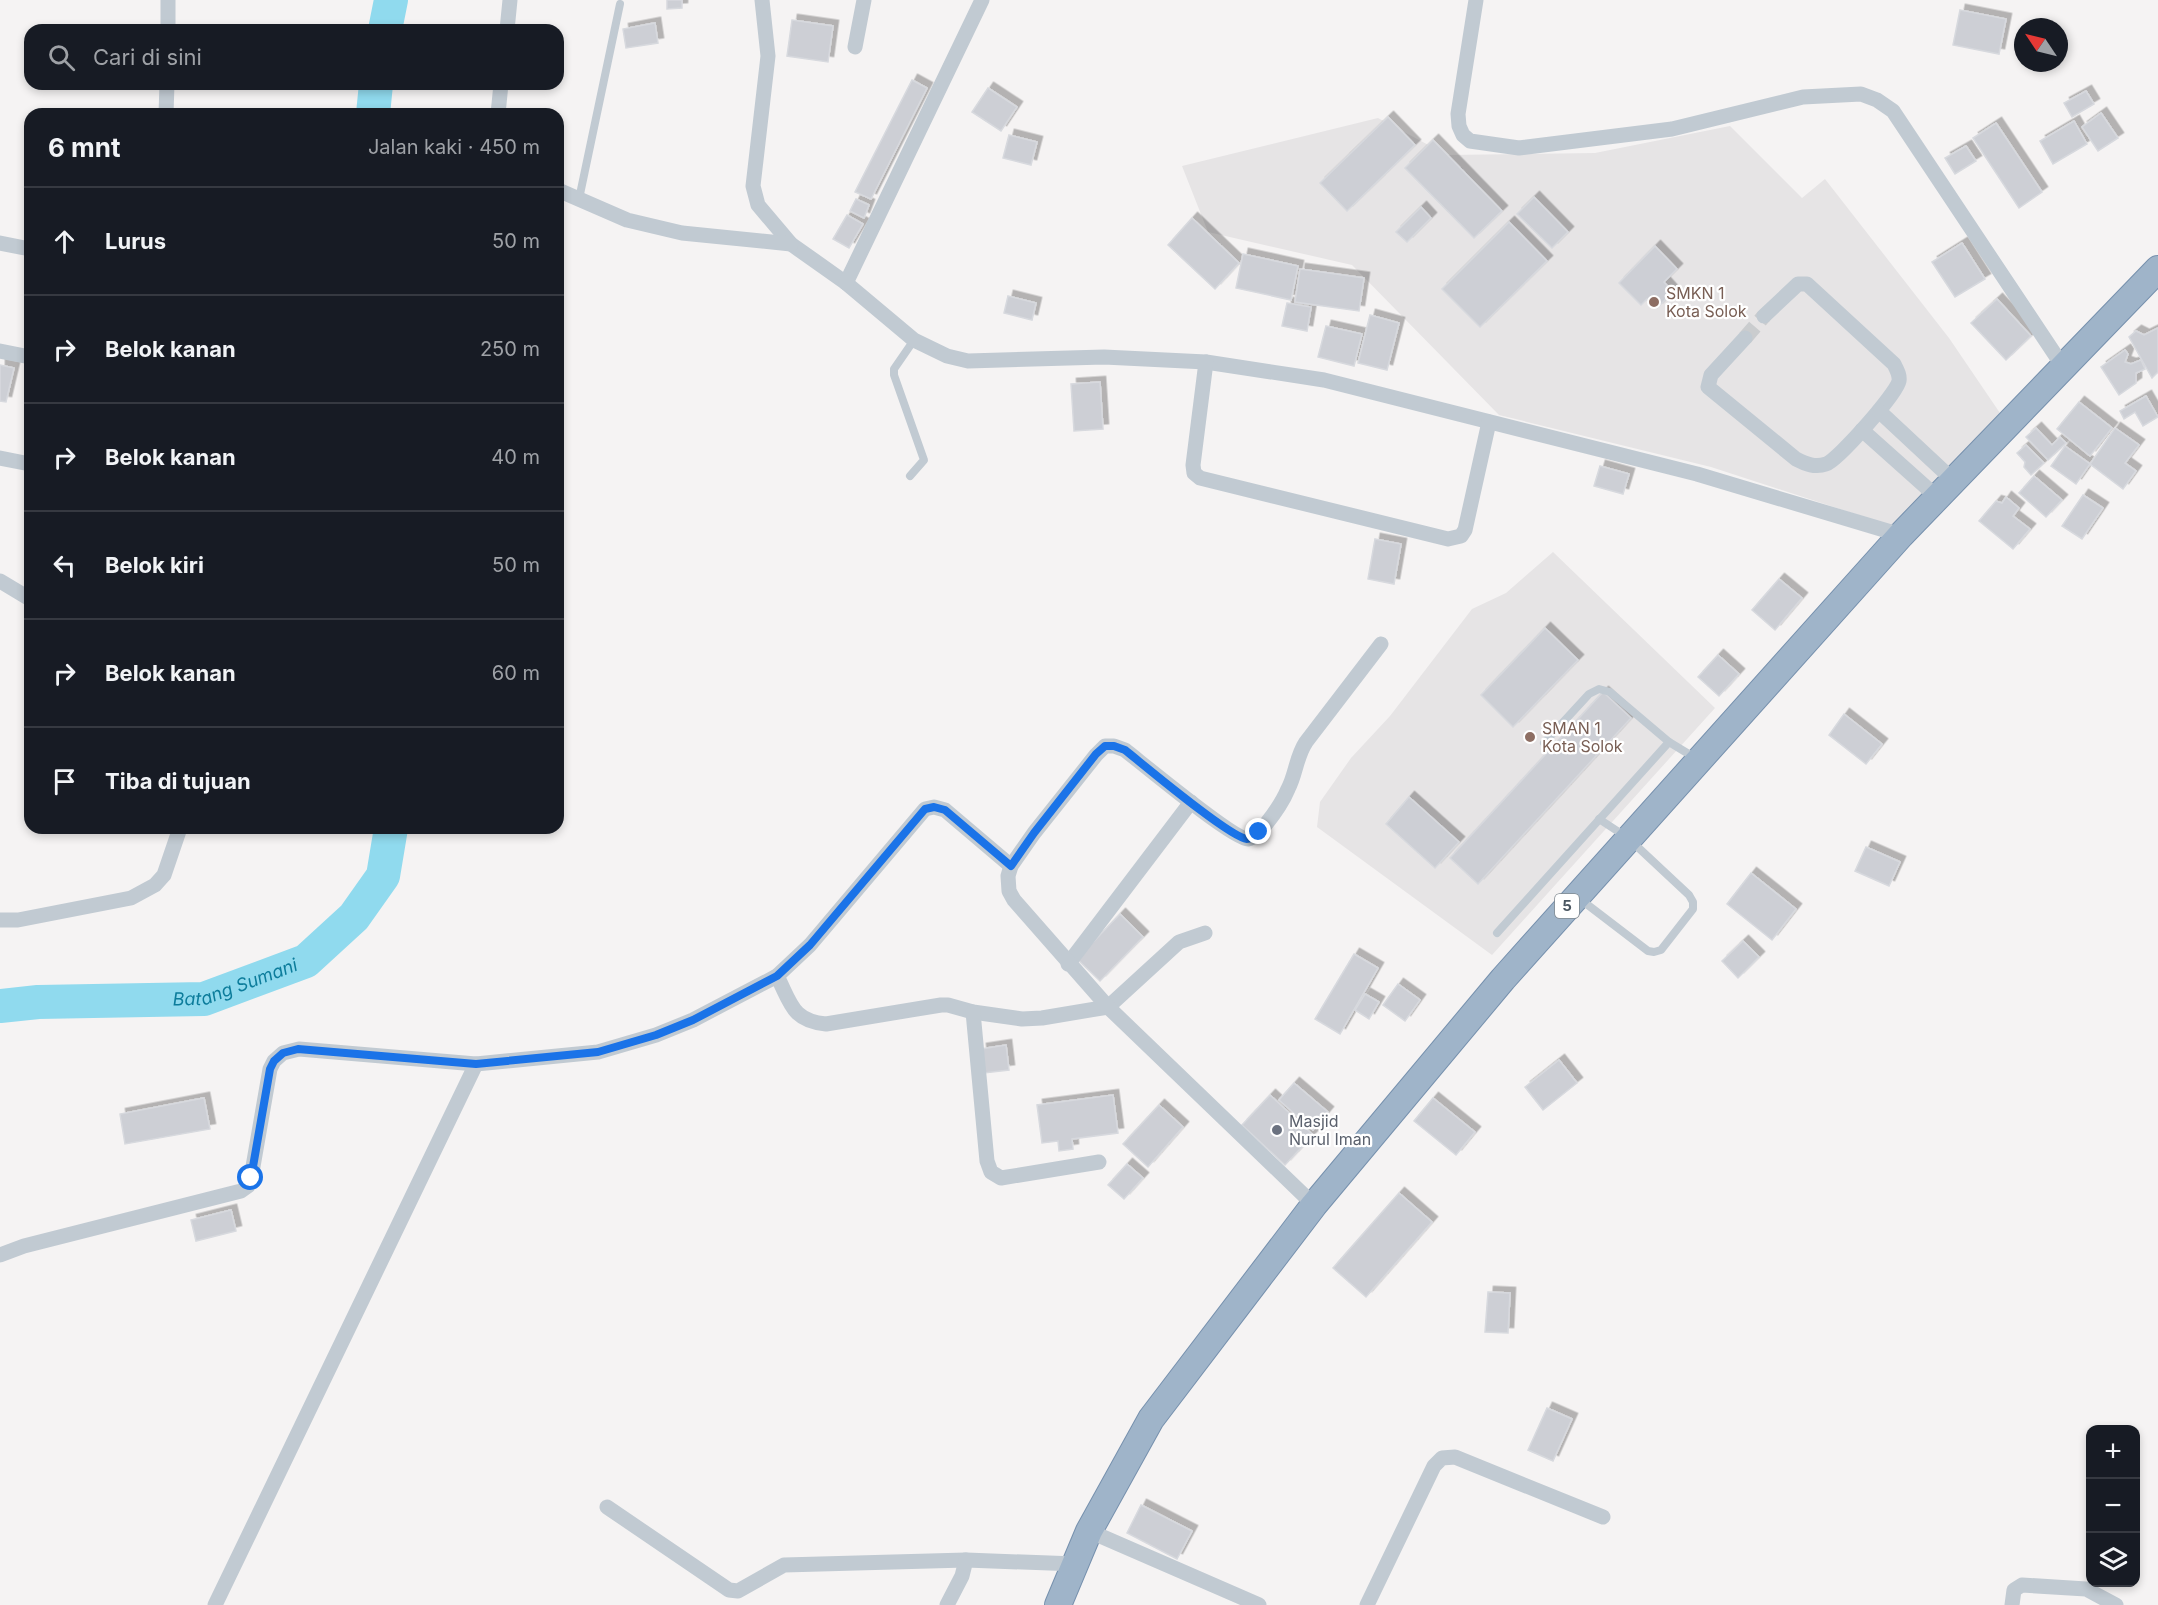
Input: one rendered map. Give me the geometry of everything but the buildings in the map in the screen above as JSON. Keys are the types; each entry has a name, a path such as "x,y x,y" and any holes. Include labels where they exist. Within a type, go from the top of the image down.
{"highway":[{"name":"5","path":"1058,1605 1089,1531 1151,1419 1314,1204 1503,979 1698,759 1901,535 2158,269"}],"street":[{"path":"168,0 168,24"},
{"path":"508,24 510,0"},
{"path":"762,0 768,56 753,186 758,205 791,244 846,283 914,340 947,356 968,361 1104,357 1206,362 1324,380 1697,474 1901,535"},
{"path":"855,47 864,0"},
{"path":"846,283 982,0"},
{"path":"1476,0 1458,114 1459,126 1463,135 1470,141 1519,148 1672,129 1803,97 1861,94 1877,100 1893,111 2064,368"},
{"path":"166,108 167,90"},
{"path":"499,108 500,90"},
{"path":"564,192 627,220 682,233 791,244"},
{"path":"0,243 24,248"},
{"path":"1745,338 1711,375 1708,387 1805,464 1815,466 1830,463 1879,411 1898,387 1900,379 1894,364 1808,284 1798,284 1764,316"},
{"path":"0,351 24,356"},
{"path":"1206,362 1193,465 1194,473 1200,478 1448,539 1461,536 1465,530 1489,422"},
{"path":"1879,411 1945,489"},
{"path":"1862,430 1945,489"},
{"path":"0,458 24,463"},
{"path":"0,581 24,595"},
{"path":"1314,1204 1108,1007 1014,900 1009,891 1008,876 1011,866 1034,833 1096,754 1105,746 1125,750 1237,835 1247,839 1253,838 1266,824 1289,789 1297,758 1306,742 1381,644"},
{"path":"1068,964 1191,802"},
{"path":"0,1255 24,1246 241,1191 248,1186 251,1178 270,1069 274,1061 283,1053 298,1049 334,1051 476,1064 580,1055 618,1047 693,1020 777,976 810,945 925,809 934,807 945,810 1011,866"},
{"path":"0,920 18,920 131,898 155,885 164,875 178,834"},
{"path":"777,976 794,1010 806,1021 815,1023 826,1024 932,1005 948,1005 973,1012 1022,1019 1042,1018 1108,1007 1179,942 1205,933"},
{"path":"973,1012 987,1161 991,1172 1001,1178 1099,1162"},
{"path":"215,1605 476,1064"},
{"path":"1367,1605 1434,1466 1442,1458 1455,1457 1603,1517"},
{"path":"607,1507 729,1590 738,1590 784,1565 966,1560 1076,1564"},
{"path":"1089,1531 1259,1605"},
{"path":"947,1605 962,1576 966,1560"},
{"path":"2012,1605 2014,1590 2022,1586 2086,1589 2116,1605"}],"lane":[{"path":"579,198 620,4"},
{"path":"910,476 924,460 896,383 894,369 914,340"},
{"path":"1544,743 1589,694 1599,689 1610,692 1669,742 1698,759"},
{"path":"1497,933 1669,742"},
{"path":"1576,896 1648,951 1654,952 1661,950 1693,909 1693,902 1682,889 1628,838 1599,819"}],"shaded area":[{"name":"SMKN 1 Kota Solok","path":"1378,118 1447,155 1595,153 1730,126 1802,198 1825,179 1949,338 2002,416 1895,527 1711,467 1499,415 1352,265 1208,232 1182,166"},
{"name":"SMAN 1 Kota Solok","path":"1553,552 1715,708 1492,955 1317,827 1320,802 1351,758 1390,716 1472,609 1506,593"}],"waterway":[{"name":"Batang Sumani","path":"386,24 391,0"},
{"name":"Batang Sumani","path":"374,108 375,90"},
{"name":"Batang Sumani","path":"0,1006 38,1002 204,999 306,961 354,917 383,876 390,834"}],"tunnel":[{"path":"1745,338 1764,316"}],"place":[{"name":"SMKN 1 Kota Solok","path":"1654,302"},
{"name":"SMAN 1 Kota Solok","path":"1530,737"},
{"name":"Masjid Nurul Iman","path":"1277,1130"}],"route":[{"path":"251,1178 270,1069 274,1061 283,1053 298,1049 334,1051 476,1064 580,1055 656,1035 693,1020 777,976 802,955 925,809 934,807 945,810 1011,866 1034,833 1096,754 1105,746 1125,750 1237,835 1247,839 1253,838 1259,832"}]}
